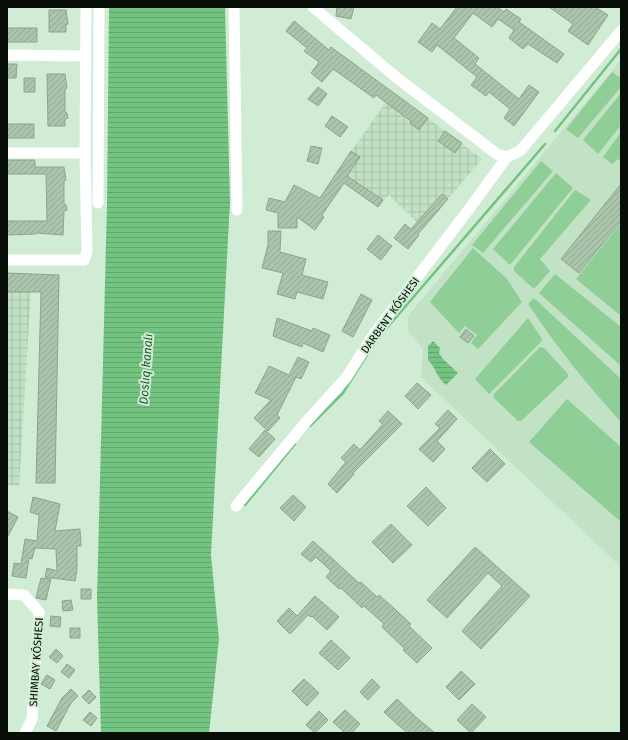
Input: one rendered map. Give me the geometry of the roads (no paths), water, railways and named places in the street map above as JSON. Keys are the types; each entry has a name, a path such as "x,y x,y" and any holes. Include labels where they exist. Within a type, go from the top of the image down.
{"street":[{"path":"7,260 84,260 87,252 85,153 86,7"},
{"path":"98,203 99,7"},
{"path":"234,7 236,210"},
{"path":"313,7 397,78 497,154 507,157"},
{"name":"DARBENT KÓSHESI","path":"236,506 306,422 346,378 374,334 507,157 520,151 621,31"},
{"path":"7,55 85,56"},
{"path":"7,152 85,153"},
{"path":"7,594 24,595 40,612 32,719 25,733"}],"water":[{"name":"Doslıq kanalı","path":"109,7 225,7 230,202 211,555 219,639 209,733 101,733 97,598 107,204"},
{"path":"433,341 440,348 439,353 443,359 458,373 446,385 428,360 428,346"}],"waterway":[{"path":"555,131 621,49"},
{"path":"386,329 545,144"},
{"path":"310,426 343,393 375,342"},
{"path":"245,505 295,444"}]}
